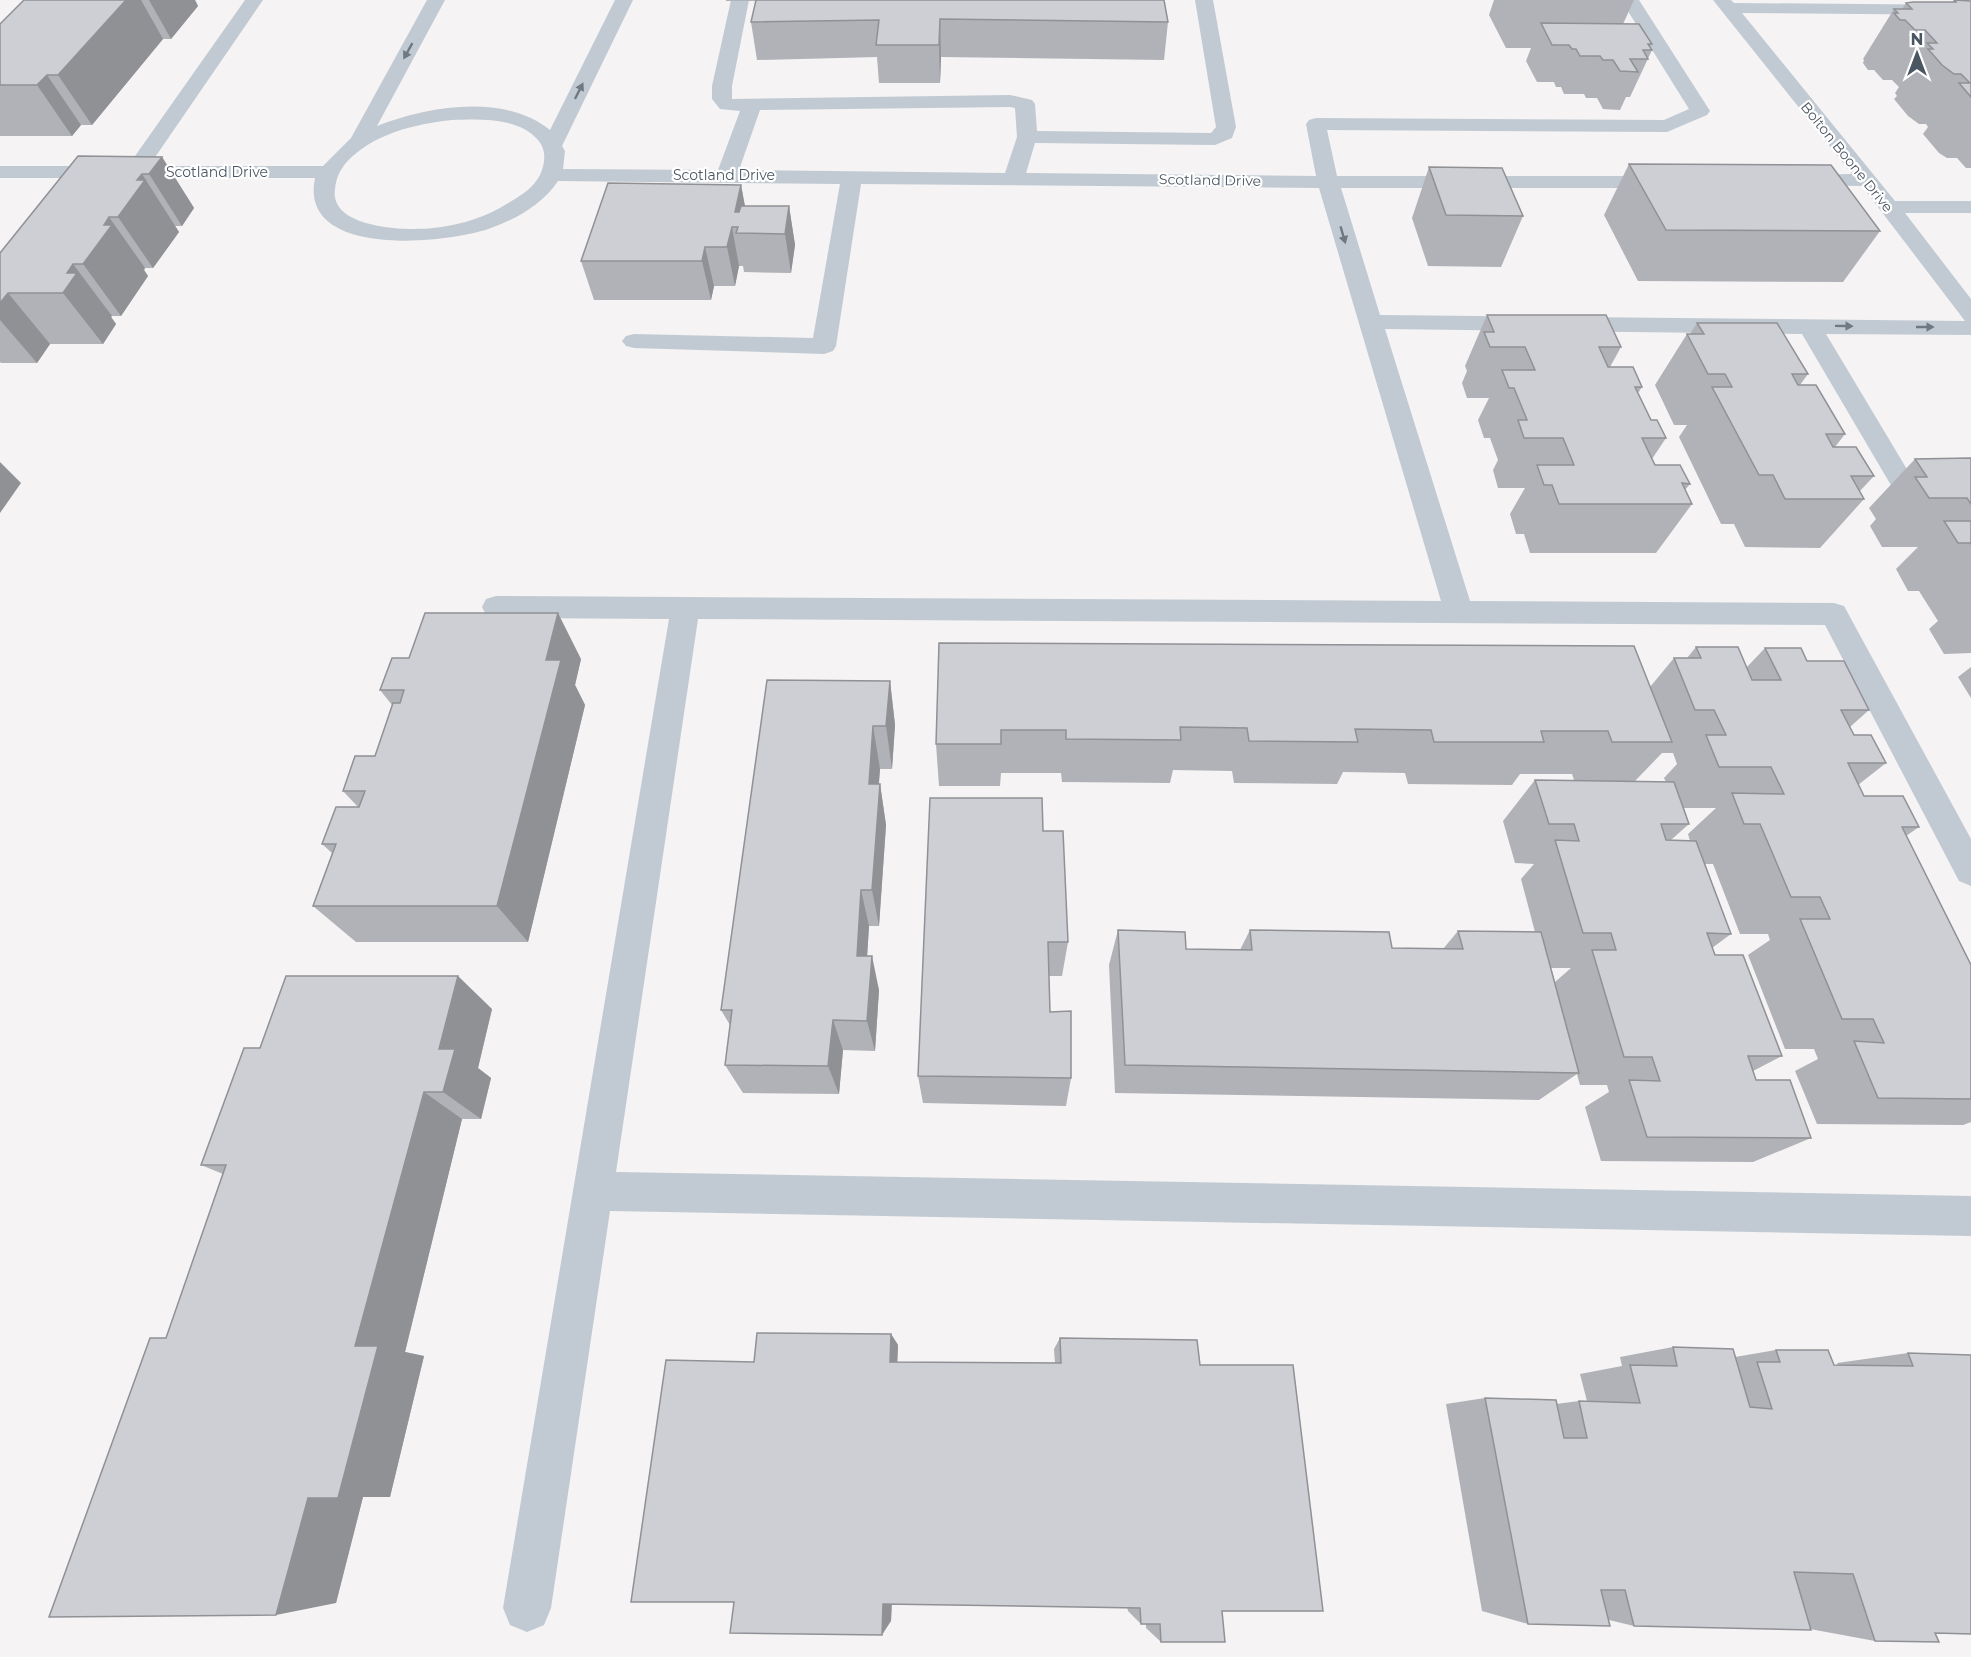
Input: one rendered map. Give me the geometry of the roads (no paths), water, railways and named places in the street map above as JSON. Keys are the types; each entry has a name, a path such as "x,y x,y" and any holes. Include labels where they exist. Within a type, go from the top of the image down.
{"street":[{"path":"135,172 254,0"},
{"path":"359,141 436,0"},
{"path":"553,144 624,0"},
{"path":"740,0 722,86 722,99 728,105 1010,101 1025,104 1027,137 1014,177"},
{"path":"1027,137 1215,139 1225,134 1226,127 1204,0"},
{"path":"1459,612 1328,182 1316,124 1667,126 1700,111 1630,0"},
{"path":"1725,4 1971,10"},
{"name":"Bolton Boone Drive","path":"1725,4 1868,180 1971,315"},
{"path":"727,175 752,105"},
{"path":"476,113 516,119 538,129 553,144 557,159 553,175 542,190 523,205 498,218 438,234 407,236 378,233 353,227 335,216 324,202 322,188 327,172 339,156 359,141 387,128 420,118 476,113"},
{"name":"Scotland Drive","path":"0,172 327,172"},
{"path":"66,190 80,172"},
{"name":"Scotland Drive","path":"553,175 1014,177 1328,182 1693,182"},
{"path":"634,341 824,346 852,176"},
{"path":"1775,181 1868,180"},
{"path":"1888,207 1971,207"},
{"path":"1370,322 1971,328"},
{"path":"1809,326 1902,481"},
{"path":"496,606 1834,614 1971,871"},
{"path":"527,1608 684,607"},
{"path":"593,1191 1971,1216"}]}
